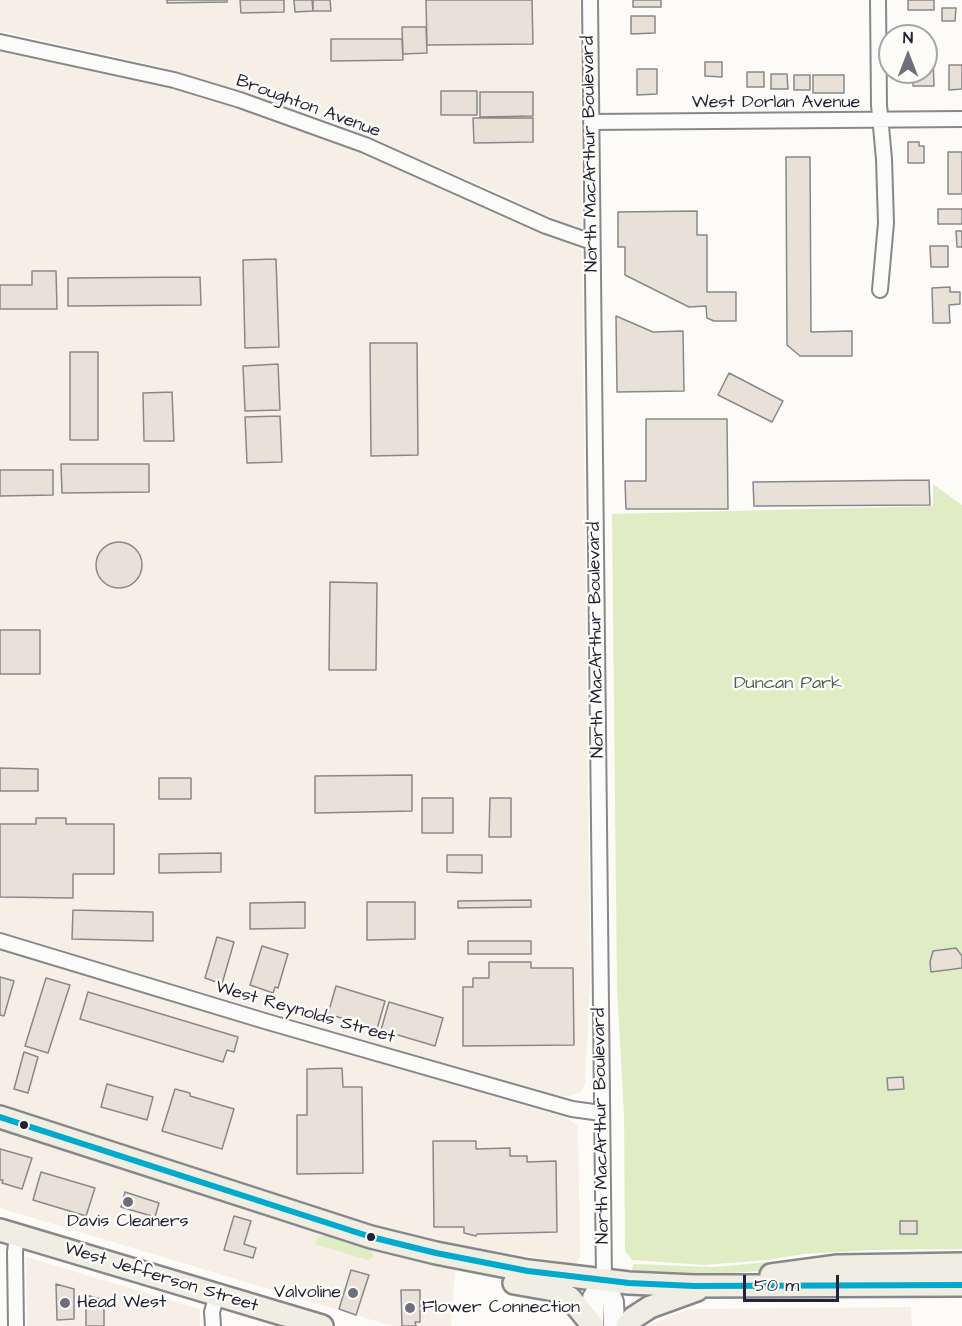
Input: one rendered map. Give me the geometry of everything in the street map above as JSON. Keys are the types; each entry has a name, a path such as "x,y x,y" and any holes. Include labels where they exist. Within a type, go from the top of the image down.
{"main road":[{"path":"0,1117 329,1223 436,1253 528,1271 604,1280 708,1286 962,1285"},
{"name":"West Jefferson Street","path":"8,1232 322,1326"},
{"path":"436,1253 467,1270 498,1280 554,1290 570,1298 593,1326"},
{"path":"627,1326 633,1318 650,1307 708,1286 797,1270 838,1266 962,1264"},
{"name":"North MacArthur Boulevard","path":"593,1326 593,1298 604,1280"},
{"name":"North MacArthur Boulevard","path":"604,1280 613,1302 614,1326"}],"street":[{"name":"North MacArthur Boulevard","path":"590,0 604,1280"},
{"path":"878,0 879,105 882,120 886,223 880,290"},
{"name":"Broughton Avenue","path":"0,42 174,80 240,100 364,145 546,226 592,242"},
{"name":"West Dorlan Avenue","path":"591,122 962,119"},
{"name":"West Reynolds Street","path":"0,941 368,1051 572,1108 601,1113"},
{"path":"8,1232 15,1252 16,1326"},
{"path":"213,1326 212,1312 217,1294"}],"shaded area":[{"path":"0,0 580,0 582,226 561,223 510,198 334,122 166,68 0,31"},
{"path":"0,48 175,87 342,143 509,220 578,247 582,252 590,985 585,1084 582,1091 570,1096 561,1096 0,933"},
{"path":"0,951 567,1118 578,1126 580,1257 577,1261 578,1265 450,1243 380,1226 0,1104"},
{"path":"0,1129 299,1226 455,1270 451,1326 392,1326 0,1208"},
{"path":"26,1257 200,1309 200,1326 27,1326"},
{"path":"911,1307 912,1326 645,1326 689,1309"}],"green space":[{"name":"Duncan Park","path":"933,484 962,505 962,1249 803,1254 769,1260 703,1265 632,1260 625,1251 624,1113 617,989 612,514 933,506"},
{"path":"325,1235 370,1249 374,1257 368,1260 315,1244 318,1237"},
{"path":"962,1253 962,1256 733,1273 698,1274 632,1270 633,1264 714,1267 858,1254"}],"building":[{"path":"167,0 227,0 227,2 167,3"},
{"path":"240,0 284,0 284,12 241,13"},
{"path":"294,0 312,0 313,11 295,12"},
{"path":"313,0 330,0 331,11 313,11"},
{"path":"426,0 532,0 533,44 427,45"},
{"path":"633,0 661,0 661,7 633,7"},
{"path":"908,0 934,0 934,10 908,10"},
{"path":"942,8 956,8 955,21 942,21"},
{"path":"631,16 655,16 655,33 631,34"},
{"path":"402,27 426,27 427,53 403,54"},
{"path":"331,39 402,39 403,60 331,61"},
{"path":"705,62 722,62 722,77 705,76"},
{"path":"949,65 962,65 962,89 949,90"},
{"path":"637,69 657,69 657,94 637,95"},
{"path":"747,72 764,72 764,87 747,87"},
{"path":"771,74 787,74 788,89 771,89"},
{"path":"794,75 810,75 810,90 794,90"},
{"path":"813,75 844,75 844,93 813,93"},
{"path":"913,84 934,84 934,86 913,86"},
{"path":"441,91 477,91 477,115 441,115"},
{"path":"480,92 533,92 533,116 480,117"},
{"path":"473,118 533,118 533,142 474,143"},
{"path":"908,142 919,142 919,146 924,146 924,163 908,163"},
{"path":"948,152 962,152 962,194 948,194"},
{"path":"786,157 810,157 811,332 852,331 852,356 800,356 787,345"},
{"path":"938,209 962,209 962,224 938,224"},
{"path":"697,211 697,235 707,235 707,292 736,292 736,321 714,321 707,318 706,306 689,307 625,275 625,247 618,247 618,212"},
{"path":"956,231 962,231 962,247 957,247"},
{"path":"930,246 948,246 948,267 931,267"},
{"path":"276,259 279,347 245,348 243,260"},
{"path":"32,271 56,271 57,309 0,309 0,285 32,285"},
{"path":"200,277 201,305 68,306 68,278"},
{"path":"950,287 950,292 960,292 960,304 949,305 950,323 933,323 932,288"},
{"path":"616,316 653,332 683,331 684,391 617,392"},
{"path":"370,343 417,343 418,455 371,456"},
{"path":"70,352 98,352 98,440 70,440"},
{"path":"278,364 280,410 245,411 243,366"},
{"path":"729,373 783,401 772,422 718,395"},
{"path":"172,392 174,441 144,441 143,393"},
{"path":"280,416 282,462 247,463 245,417"},
{"path":"646,419 727,419 728,509 626,509 625,481 646,481"},
{"path":"61,464 149,464 149,492 62,493"},
{"path":"0,470 53,470 53,495 0,496"},
{"path":"929,480 930,505 754,506 753,482"},
{"path":"119,542 135,549 142,565 135,581 119,588 103,581 96,565 103,549"},
{"path":"330,582 377,583 376,670 329,670"},
{"path":"0,630 40,630 40,674 0,674"},
{"path":"0,768 38,769 38,791 0,791"},
{"path":"412,775 412,811 315,813 315,776"},
{"path":"159,778 191,778 191,799 159,799"},
{"path":"422,798 453,798 453,833 422,833"},
{"path":"490,798 511,798 511,837 489,837"},
{"path":"36,818 66,818 66,824 114,824 114,874 73,874 73,898 0,897 0,824 36,824"},
{"path":"221,853 221,872 159,873 159,854"},
{"path":"447,855 482,855 482,873 447,872"},
{"path":"531,900 531,907 458,908 458,901"},
{"path":"305,902 305,928 250,929 250,903"},
{"path":"367,902 415,902 415,939 367,940"},
{"path":"73,910 153,912 153,941 72,939"},
{"path":"217,937 234,942 222,984 205,978"},
{"path":"468,941 531,941 531,954 468,954"},
{"path":"262,946 288,954 278,988 275,987 273,993 250,985"},
{"path":"956,948 962,956 962,968 931,972 930,962 933,951"},
{"path":"489,962 531,962 531,968 573,968 574,1045 463,1046 463,987 473,987 473,978 489,978"},
{"path":"0,977 14,981 4,1016 0,1015"},
{"path":"46,978 70,985 48,1053 25,1046"},
{"path":"336,986 385,1001 377,1029 328,1014"},
{"path":"88,992 238,1037 234,1052 227,1050 223,1062 80,1019"},
{"path":"389,1002 443,1018 435,1046 381,1030"},
{"path":"24,1052 38,1057 28,1093 14,1089"},
{"path":"342,1068 343,1087 362,1087 363,1173 297,1174 297,1115 307,1115 307,1069"},
{"path":"903,1077 904,1089 888,1090 887,1078"},
{"path":"107,1084 153,1097 147,1120 101,1107"},
{"path":"175,1089 190,1093 190,1096 234,1109 222,1149 162,1131"},
{"path":"433,1141 476,1141 476,1149 510,1148 510,1156 527,1156 527,1162 556,1161 557,1232 477,1234 476,1236 464,1233 464,1227 434,1227"},
{"path":"0,1149 32,1158 22,1189 2,1183 3,1180 0,1180"},
{"path":"41,1172 95,1188 86,1216 33,1200"},
{"path":"125,1192 159,1203 155,1217 121,1207"},
{"path":"234,1216 251,1221 244,1244 256,1248 253,1258 224,1250"},
{"path":"900,1221 917,1221 917,1234 900,1234"},
{"path":"351,1270 369,1275 356,1315 339,1309"},
{"path":"56,1284 74,1289 74,1319 57,1320"},
{"path":"401,1290 420,1290 420,1322 415,1322 416,1326 402,1326"},
{"path":"86,1295 104,1300 104,1326 86,1326"}],"transit line":[{"path":"0,1117 371,1237 436,1253 528,1271 629,1283 694,1286 962,1285"}],"place":[{"name":"Davis Cleaners","path":"128,1202"},
{"name":"Valvoline","path":"353,1293"},
{"name":"Head West","path":"65,1303"},
{"name":"Flower Connection","path":"410,1308"}]}
